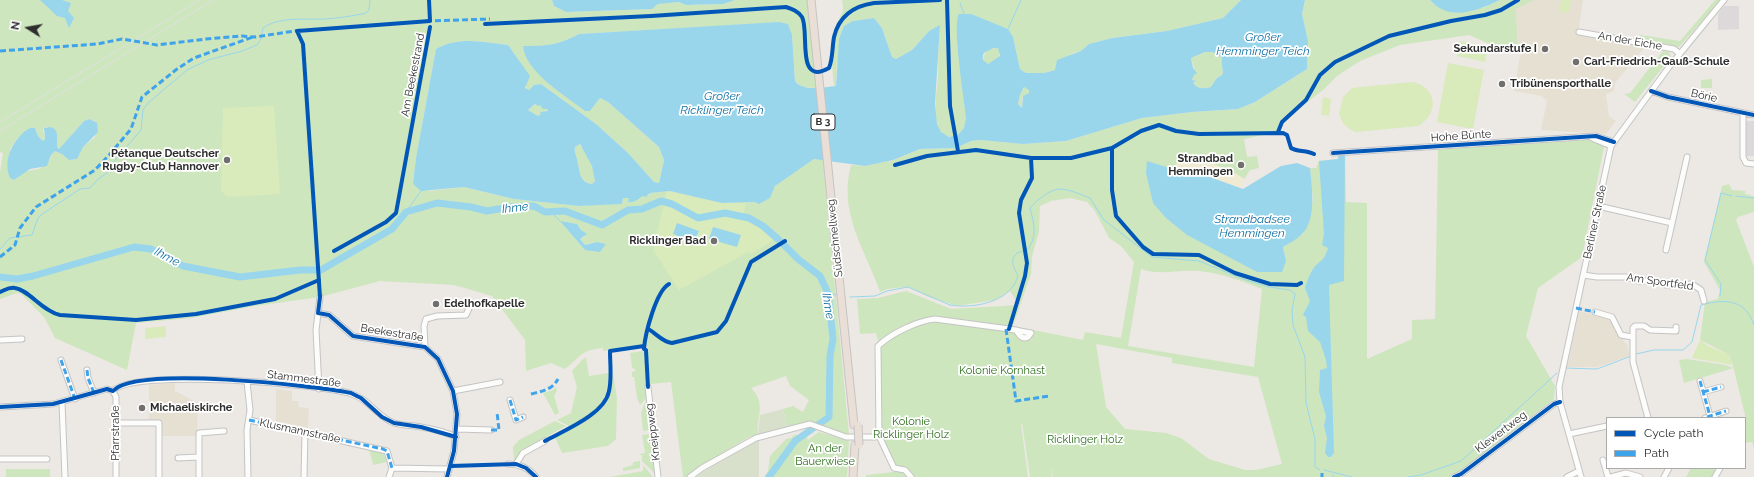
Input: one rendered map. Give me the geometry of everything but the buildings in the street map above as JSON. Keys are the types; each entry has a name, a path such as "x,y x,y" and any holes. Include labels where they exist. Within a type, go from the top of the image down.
{"highway":[{"name":"Südschnellweg","path":"811,0 832,183 856,425 857,477"},
{"name":"Südschnellweg","path":"815,0 819,61"},
{"name":"Südschnellweg","path":"853,477 857,445"}],"street":[{"name":"Berliner Straße","path":"1581,477 1560,402 1560,381 1612,144 1651,91 1724,0"},
{"name":"An der Eiche","path":"1579,32 1674,49 1680,54"},
{"name":"Börie","path":"1651,91 1654,94 1742,114 1754,115"},
{"path":"1742,114 1743,157 1746,163 1754,164"},
{"name":"Hohe Bünte","path":"1333,153 1590,137 1602,137 1612,144"},
{"path":"1666,250 1687,157"},
{"path":"1598,206 1672,223"},
{"name":"Am Sportfeld","path":"1583,275 1597,277 1626,277 1639,281 1657,281 1666,285 1692,284 1701,290 1704,301"},
{"path":"319,389 316,330 320,297"},
{"path":"425,346 424,326 426,318 466,314 470,306"},
{"path":"1595,312 1612,317 1621,335 1632,337"},
{"name":"Beekestraße","path":"318,313 329,315 353,336 425,346 438,359 453,391 457,408 457,429 454,451 447,477"},
{"path":"911,477 905,470 894,468 879,436 878,349 883,342 918,323 935,319 1016,330"},
{"path":"1648,417 1632,356 1632,337 1635,326 1644,326 1650,330 1676,331 1676,327"},
{"path":"0,340 22,339"},
{"path":"61,360 75,399"},
{"path":"87,370 88,378 94,393"},
{"name":"Stammestraße","path":"0,407 62,403 107,389 113,391 116,387 126,384 151,380 205,379 319,389 356,395 382,417 394,423 420,427 456,437"},
{"path":"1700,381 1708,417 1726,411"},
{"name":"Klusmannstraße","path":"248,382 249,420 387,451 392,468"},
{"path":"453,391 500,382"},
{"name":"Kneippweg","path":"648,387 658,477"},
{"path":"1703,392 1721,387"},
{"name":"Pfarrstraße","path":"113,391 116,397 116,477"},
{"path":"510,400 516,420 522,417"},
{"name":"Klewertweg","path":"1454,477 1461,474 1554,404 1560,402"},
{"path":"62,403 65,477"},
{"path":"248,477 247,430 249,420"},
{"path":"116,423 159,423 159,477"},
{"path":"690,477 702,468 756,438 810,424 814,424 819,428 846,437 879,436"},
{"path":"1569,434 1582,430 1606,426"},
{"path":"457,429 491,430"},
{"path":"198,477 199,433 224,431"},
{"path":"304,477 305,432"},
{"path":"516,464 523,453 545,441"},
{"path":"178,458 198,458"},
{"path":"0,459 47,459"},
{"path":"1603,460 1608,477"},
{"path":"508,464 516,464 526,468 536,477"},
{"path":"390,477 392,468 449,469"},
{"path":"1633,473 1635,469"},
{"path":"1567,477 1579,471"},
{"path":"1611,477 1626,473 1633,473 1640,477"}],"shaded area":[{"name":"Carl-Friedrich-Gauß-Schule","path":"1518,0 1583,0 1578,34 1645,47 1615,83 1614,91 1606,94 1609,116 1616,121 1606,134 1541,130 1547,101 1542,96 1514,91 1521,51 1518,50 1516,9"},
{"path":"1724,6 1739,6 1739,29 1718,30 1718,14"},
{"path":"1745,121 1754,121 1754,156 1746,156"},
{"path":"1579,311 1608,318 1628,347 1629,356 1597,367 1567,367"},
{"path":"175,383 175,391 198,403 197,436 160,436 160,420 149,420 149,385"},
{"path":"276,389 292,391 292,401 298,401 299,407 309,408 308,428 276,421"}],"green space":[{"path":"0,0 552,0 554,6 566,12 652,9 658,4 679,2 686,5 723,4 735,0 808,0 817,88 802,87 795,81 792,35 759,24 579,34 565,41 539,46 523,47 590,111 600,98 608,102 659,147 664,160 659,183 654,182 628,153 596,124 541,84 534,85 527,90 508,45 462,41 444,45 436,49 416,158 413,184 429,191 464,187 514,199 579,206 623,202 623,198 648,196 650,193 670,191 722,203 755,202 770,198 775,186 814,159 823,160 849,435 814,422 787,428 783,409 793,406 803,412 809,400 790,386 786,376 751,388 759,399 760,405 758,435 749,437 701,466 686,477 683,477 671,382 650,384 647,345 603,351 603,348 590,350 581,355 565,369 551,363 526,371 525,340 492,296 454,285 380,281 320,297 255,306 191,318 136,323 127,370 55,338 44,317 21,294 17,293 0,299 0,173 3,153 0,152","holes":["90,119 95,121 95,137 83,147 77,159 70,160 55,151 51,155 50,160 39,169 26,171 14,180 10,178 10,149 18,138 36,129 38,136 43,141 45,139 43,130 45,127 50,127 57,134 57,147 59,149 83,122","561,222 577,224 585,236 580,239 585,245 597,242 585,250"]},
{"path":"842,0 1241,0 1223,18 1167,31 1112,38 1089,44 1081,51 1071,54 1055,70 1044,73 1026,73 1020,69 1013,37 1008,29 994,25 960,63 966,117 964,128 958,136 948,136 942,132 938,125 936,115 940,26 929,31 912,50 896,59 892,57 882,28 874,18 853,21 837,63 836,86 834,86 832,59 833,39 835,27 843,10"},
{"path":"1305,0 1430,0 1433,4 1456,13 1485,7 1500,0 1534,0 1516,9 1518,50 1492,45 1469,35 1400,45 1360,61 1337,76 1323,90 1282,122 1278,132 1244,139 1247,157 1257,156 1259,168 1250,170 1244,179 1222,167 1198,161 1180,159 1173,169 1147,162 1231,257 1257,272 1286,261 1283,247 1303,234 1313,200 1310,168 1316,168 1319,161 1338,159 1339,154 1345,154 1346,202 1367,203 1367,359 1412,339 1412,320 1435,319 1438,149 1588,139 1602,143 1604,147 1582,257 1538,288 1526,336 1555,386 1554,399 1460,472 1449,477 1053,477 1051,465 1052,477 1030,477 1022,423 1028,477 913,477 895,466 881,435 880,348 876,333 860,334 857,299 878,298 906,291 951,309 1019,305 1010,291 995,300 957,306 926,296 908,287 887,289 880,292 855,230 851,215 848,199 848,183 851,165 865,166 893,160 920,149 956,148 971,141 981,140 1023,144 1066,141 1142,118 1192,112 1238,109 1255,102 1307,69 1308,41 1302,14","holes":["1070,198 1087,202 1095,211 1109,238 1121,246 1134,262 1121,338 1085,332 1083,340 1013,326 1031,274 1032,256 1039,232 1040,206 1051,201","1141,269 1155,272 1207,272 1231,278 1262,289 1254,367 1128,346","1096,344 1172,358 1172,363 1258,377 1282,464 1256,470 1245,470 1209,459 1181,438 1166,433 1125,429 1106,407"]},
{"path":"1562,0 1571,0 1568,13 1559,11"},
{"path":"1715,0 1721,0 1679,47 1639,40 1640,35 1680,41"},
{"path":"1460,41 1488,46 1485,62 1457,56"},
{"path":"996,47 999,49 999,58 990,64 985,63 983,58 986,51"},
{"path":"1663,51 1669,52 1671,57 1635,102 1624,94 1630,93"},
{"path":"1205,52 1213,52 1222,58 1223,74 1216,79 1211,87 1203,88 1193,83 1196,82 1192,80 1195,71 1191,58"},
{"path":"1448,63 1484,70 1473,129 1437,122"},
{"path":"1712,79 1712,88 1701,88 1701,80"},
{"path":"1412,82 1427,89 1433,101 1430,115 1418,126 1356,132 1351,130 1343,123 1339,114 1343,97 1352,88"},
{"path":"1025,86 1029,89 1029,93 1022,98 1022,108 1018,104 1020,95"},
{"path":"1323,97 1331,99 1329,116 1321,115"},
{"path":"536,104 538,106 540,104 548,111 540,112 541,114 538,116 528,110"},
{"path":"274,106 280,194 228,197 221,191 223,108"},
{"path":"579,144 586,153 592,166 595,181 592,184 585,181 580,174 578,161 574,151 575,147"},
{"path":"1729,184 1732,190 1745,191 1745,194 1754,196 1754,212 1738,217 1736,220 1754,267 1754,449 1752,442 1746,443 1746,417 1732,362 1728,354 1700,340 1705,302 1718,299 1720,290 1704,262 1722,186"},
{"name":"Ricklinger Bad","path":"667,191 722,203 746,202 743,217 763,226 777,238 751,254 748,252 679,290 653,250"},
{"path":"166,326 166,337 145,339 145,328"},
{"path":"1700,340 1708,346 1728,354 1733,365 1692,358"},
{"path":"642,351 645,353 648,396 640,405 637,398 634,377 632,377 632,372 636,371 632,367 630,353"},
{"path":"586,357 589,376 609,373 606,393 599,406 594,411 569,426 557,420 571,413 577,387 572,371"},
{"path":"1687,359 1725,365 1734,368 1684,383 1679,360"},
{"path":"611,374 613,374 617,398 616,439 608,446 562,453 555,437 584,422 603,407 607,402 609,395"},
{"path":"556,387 557,391 554,396 559,413 555,415 543,393 553,390"},
{"path":"645,402 648,402 651,430 643,431 641,413"},
{"path":"783,409 787,428 758,435 760,415"},
{"path":"555,421 566,426 521,451 516,461 514,461 513,447 519,440"},
{"name":"An der Bauerwiese","path":"819,432 849,441 847,477 770,477 795,442 806,434 808,440"},
{"path":"650,434 655,474 642,461 642,455 640,455 645,453 642,435"},
{"path":"794,435 802,435 788,448 768,477 764,477 768,471 770,456 786,439 791,438"},
{"path":"759,440 759,477 696,477 707,469"},
{"path":"369,449 383,452 387,462 373,465"},
{"path":"640,461 640,468 623,471 623,468 633,465 633,462"},
{"path":"643,465 653,477 609,477 643,471"},
{"path":"6,469 50,469 50,477 6,477"},
{"path":"1690,469 1718,469 1714,477 1686,477"},
{"path":"903,471 908,477 866,477 866,475"}],"sand":[{"path":"1180,159 1214,164 1237,174 1244,179 1240,189 1173,169"}],"water":[{"path":"40,0 62,0 71,3 68,11 74,18 69,28 65,18 57,16"},
{"path":"552,0 735,0 723,4 686,5 679,2 658,4 652,9 566,12 554,6"},
{"name":"Großer Ricklinger Teich","path":"1241,0 1305,0 1302,14 1308,41 1307,69 1255,102 1238,109 1192,112 1142,118 1066,141 1023,144 981,140 971,141 956,148 920,149 893,160 865,166 814,159 775,186 770,198 759,204 755,202 722,203 670,191 650,193 646,197 643,196 633,202 628,202 629,198 623,198 622,204 579,206 514,199 464,187 421,191 413,184 416,158 436,49 453,42 471,41 508,45 530,76 525,88 529,90 534,85 541,84 596,124 628,153 654,182 659,183 664,160 659,147 608,102 600,98 590,111 585,111 538,74 525,56 523,46 552,44 565,41 579,34 779,22 788,24 792,35 795,81 803,87 820,88 836,86 839,39 844,26 853,21 874,18 882,28 892,57 896,59 912,50 929,31 940,25 935,104 937,124 941,132 949,137 958,135 964,128 966,117 957,32 957,21 959,14 971,14 1008,29 1013,37 1020,69 1026,73 1044,73 1055,70 1057,60 1081,51 1089,44 1112,38 1167,31 1223,18","holes":["993,48 998,48 1000,56 988,64 983,60 983,54","1205,52 1213,52 1222,58 1223,74 1216,79 1211,87 1199,87 1193,83 1196,81 1192,80 1194,75 1197,73 1193,68 1191,58","1024,87 1029,90 1029,93 1023,96 1022,108 1018,104","535,104 538,106 540,105 543,109 547,109 548,111 540,112 541,114 538,116 528,110","580,144 592,166 595,181 592,184 584,181 580,175 575,147"]},
{"path":"1430,0 1500,0 1473,11 1454,13 1438,7"},
{"path":"90,119 97,123 98,132 83,147 77,159 69,160 62,154 55,151 51,155 47,166 30,169 14,180 10,178 7,165 8,159 12,147 24,132 30,128 35,128 38,136 43,141 45,139 44,128 50,127 55,129 57,134 57,147 59,149 84,121"},
{"path":"1339,154 1345,154 1344,281 1329,285 1334,453 1331,457 1328,457 1325,453 1327,438 1324,426 1326,416 1319,392 1320,370 1327,368 1326,360 1320,342 1308,331 1306,317 1303,315 1310,301 1305,288 1308,278 1315,266 1325,257 1328,248 1322,245 1324,234 1319,161 1338,159"},
{"name":"Strandbadsee Hemmingen","path":"1147,161 1173,169 1196,172 1243,189 1281,166 1297,163 1310,168 1312,204 1309,222 1301,235 1283,247 1286,261 1282,272 1257,272 1187,235 1166,218 1153,203 1146,173"},
{"path":"560,221 577,224 581,230 587,234 580,239 585,245 597,242 606,244 600,252 585,250"},
{"path":"677,223 699,231 694,242 673,234"},
{"path":"713,227 741,235 737,247 709,239"}],"waterway":[{"path":"0,249 10,238 32,235 38,218 41,215 80,189 90,188 97,180 107,173 111,165 141,130 143,110 148,103 187,70 208,60 242,51 257,45 261,39 263,28 270,24 293,19 330,19 366,13 369,10 370,0"},
{"path":"1008,29 1021,0"},
{"path":"960,3 964,14"},
{"path":"1027,250 1033,240 1034,235 1034,225 1030,208 1040,198 1049,192 1062,189 1073,191 1090,198 1104,220 1152,257 1199,261 1243,279 1269,287 1290,290 1295,294 1292,310 1293,325 1305,357 1306,403 1315,439 1315,467 1320,470"},
{"path":"406,212 421,191"},
{"path":"1720,296 1721,284 1705,260 1721,193 1732,196"},
{"path":"1736,196 1754,198"},
{"name":"Ihme","path":"0,277 17,279 33,276 134,247 151,249 183,266 240,277 300,270 321,270 392,229 406,212 437,203 471,207 487,211 510,207 534,206 545,212 565,211 602,225 628,210 642,209 661,201 672,204 698,218 725,213 749,218 763,226 798,259 820,276 828,293 833,339 830,356 829,417 795,441 769,477"},
{"path":"551,212 560,221"},
{"path":"850,297 875,296 887,291 908,287 950,305 970,306 990,302 1000,298 1014,285 1018,276 1013,264 1013,259 1017,253 1023,251"},
{"path":"828,293 837,295"},
{"path":"1636,354 1654,350 1683,350 1692,342 1701,305 1718,302 1739,305 1750,316 1754,325"},
{"path":"1565,368 1597,369 1631,356"},
{"path":"1408,477 1421,475 1461,461 1557,373"},
{"path":"1324,470 1352,477"}],"railway":[{"path":"0,122 200,0"},
{"path":"0,131 213,0"}],"marked path":[{"path":"426,21 490,19"},
{"path":"0,51 97,44 122,39 157,45 242,36 255,37 301,30"},
{"path":"0,257 15,245 20,228 36,207 95,170 110,154 131,129 142,97 177,69 194,58 253,37"},
{"path":"1576,308 1595,312"},
{"path":"1006,329 1016,401 1049,396"},
{"path":"61,360 75,399"},
{"path":"87,370 88,378 94,393"},
{"path":"531,394 550,388 558,379"},
{"path":"1700,381 1710,417"},
{"path":"1703,392 1721,387"},
{"path":"510,400 516,420 523,417"},
{"path":"1707,417 1726,411"},
{"path":"491,430 499,430 497,412"},
{"path":"249,420 383,449 387,451 392,468"}],"cycle path":[{"path":"429,0 430,21 297,31 303,44 320,297 318,313 329,315 353,336 425,347 438,359 453,391 457,414 454,451 447,477"},
{"path":"485,24 651,16 786,7 793,9 802,17 808,64 812,70 818,72 829,68 836,30 843,18 853,10 866,4 874,3 940,0"},
{"path":"947,0 950,106 958,151"},
{"path":"1278,132 1282,122 1306,100 1320,75 1335,62 1389,36 1451,21 1485,15 1501,10 1518,0"},
{"name":"Am Beekestrand","path":"334,251 386,222 396,213 430,27"},
{"path":"1651,91 1668,97 1754,115"},
{"path":"895,165 927,156 976,150 1031,158 1071,158 1112,148 1141,131 1159,125 1176,131 1199,134 1283,133 1287,135 1291,148 1314,154"},
{"path":"1333,153 1596,136 1614,142"},
{"path":"1112,148 1112,190 1116,216 1143,247 1153,254 1199,255 1235,273 1270,284 1297,285 1301,283"},
{"path":"1009,329 1025,276 1027,263 1019,213 1021,200 1032,178 1031,158"},
{"path":"648,329 662,339 672,343 717,332 726,321 751,262 785,241"},
{"path":"0,292 15,288 25,292 53,313 60,315 136,320 196,314 275,299 319,280"},
{"path":"648,387 646,350 644,349 646,334 660,295 664,288 669,284"},
{"path":"545,441 592,414 606,399 609,391 611,371 610,351 644,346"},
{"path":"0,407 53,404 107,389 113,391 128,383 155,379 189,378 266,382 351,393 361,398 382,417 394,423 421,427 456,437"},
{"path":"1454,477 1461,474 1554,404 1560,402"},
{"path":"451,466 516,464 526,468 536,477"}],"place":[{"name":"Sekundarstufe I","path":"1545,49"},
{"name":"Carl-Friedrich-Gauß-Schule","path":"1576,62"},
{"name":"Tribünensporthalle","path":"1502,84"},
{"name":"Pétanque Deutscher Rugby-Club Hannover","path":"227,160"},
{"name":"Strandbad Hemmingen","path":"1241,165"},
{"name":"Ricklinger Bad","path":"714,241"},
{"name":"Edelhofkapelle","path":"436,304"},
{"name":"Michaeliskirche","path":"142,408"}],"water label":[{"name":"Großer Hemminger Teich","path":"1263,44"}],"park label":[{"name":"Kolonie Kornhast","path":"1002,371"},
{"name":"Kolonie Ricklinger Holz","path":"911,428"},
{"name":"Ricklinger Holz","path":"1085,440"}]}
